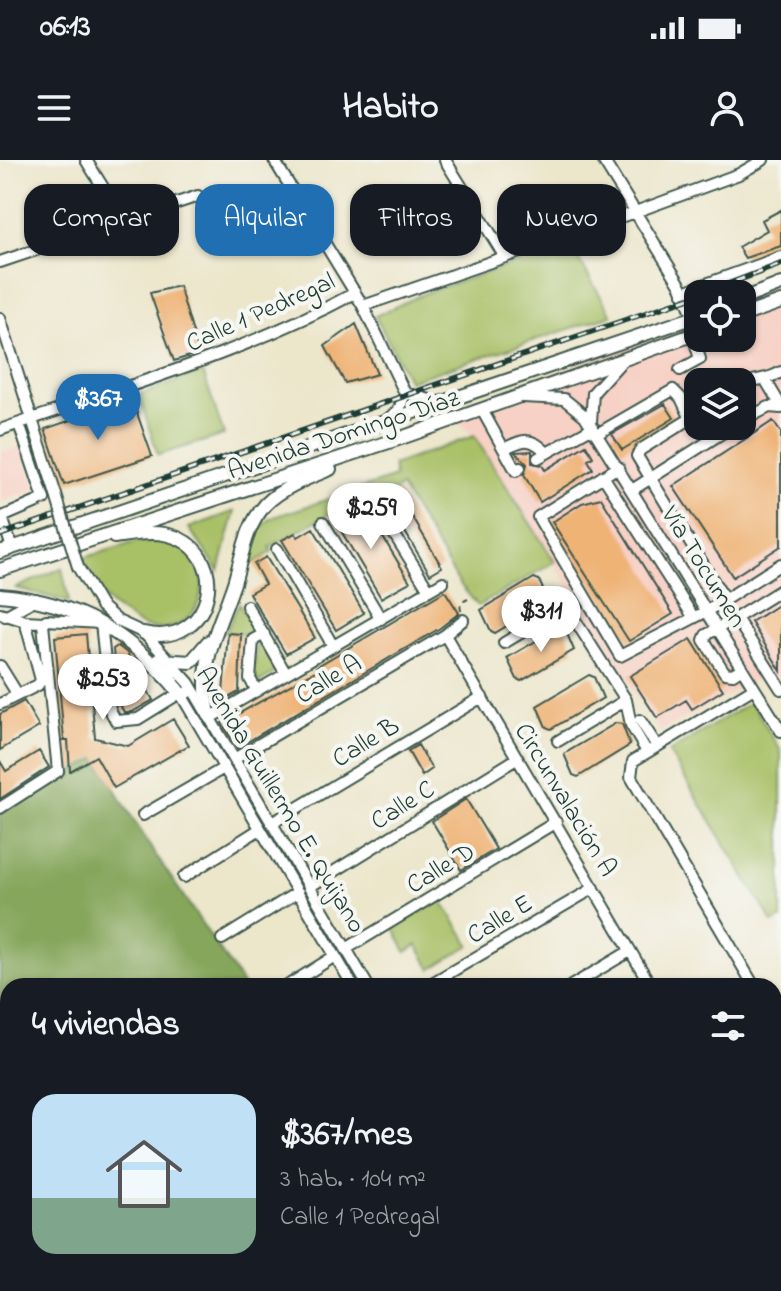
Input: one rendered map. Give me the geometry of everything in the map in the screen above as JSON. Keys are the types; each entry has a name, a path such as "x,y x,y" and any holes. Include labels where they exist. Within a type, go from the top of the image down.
{"main road":[{"path":"720,280 781,258"},
{"path":"756,294 781,284"},
{"path":"756,311 781,302"},
{"name":"Avenida Domingo Díaz","path":"3,550 684,321"},
{"name":"Avenida Domingo Díaz","path":"0,570 401,438 684,338"},
{"path":"168,662 191,662 211,637 235,581 248,532 265,506 309,478 401,438"},
{"path":"87,540 164,534 184,542 200,558 209,583 203,610 193,622 175,632 142,632"},
{"path":"0,595 68,607 101,623 145,656 180,693"},
{"path":"210,718 206,679 211,637"}],"street":[{"path":"86,160 101,184"},
{"path":"274,160 363,306 405,393 423,401 443,402"},
{"path":"445,160 505,257"},
{"path":"603,160 684,293"},
{"name":"Calle 1 Pedregal","path":"363,306 635,212 739,174 763,160"},
{"path":"0,262 24,254"},
{"name":"Calle 1 Pedregal","path":"0,430 229,352 293,326 355,293"},
{"name":"Avenida Guillermo E. Quijano","path":"0,318 78,567 101,606 142,632 201,704 363,978"},
{"path":"680,370 700,359 699,352"},
{"path":"594,428 593,393 622,361"},
{"path":"756,381 766,381 781,372"},
{"path":"756,414 769,407 781,407 766,381"},
{"path":"504,449 531,440 542,455 673,390 684,404"},
{"path":"384,421 399,410 405,393"},
{"name":"Vía Tocumen","path":"521,397 564,399 576,407 594,428 754,688 778,718 781,731"},
{"path":"482,410 516,471 520,468"},
{"path":"684,422 640,450 637,456 725,600"},
{"path":"3,550 1,518 44,499 19,424"},
{"path":"632,490 710,440"},
{"path":"618,467 538,517 620,656 707,611 781,564"},
{"path":"603,476 694,618"},
{"path":"376,505 429,590"},
{"path":"323,522 381,619"},
{"path":"277,549 333,646"},
{"path":"210,718 443,582"},
{"path":"742,668 733,674 725,673 704,637 781,590"},
{"path":"2,616 36,599"},
{"path":"247,606 286,674"},
{"path":"504,643 566,606 626,700 631,725 652,749"},
{"path":"2,616 25,621 101,623 110,710 116,721 138,719 180,693 190,694 201,704"},
{"path":"736,618 781,689"},
{"name":"Calle A","path":"234,759 445,635 463,620"},
{"path":"0,704 38,685 41,680 25,621"},
{"path":"0,808 58,771 44,622"},
{"path":"257,691 250,679 253,640 264,634"},
{"name":"Circunvalación A","path":"445,635 646,978"},
{"path":"713,653 728,645"},
{"name":"Avenida Guillermo E. Quijano","path":"168,662 180,693 348,978"},
{"path":"0,666 18,695"},
{"path":"749,978 631,777 633,761 754,688"},
{"name":"Calle B","path":"272,823 482,697"},
{"path":"558,741 626,700"},
{"path":"640,720 652,749"},
{"name":"Calle C","path":"309,887 518,758"},
{"path":"143,815 224,768"},
{"path":"253,817 265,811"},
{"name":"Calle D","path":"346,949 556,822"},
{"path":"184,877 260,829"},
{"name":"Calle E","path":"441,978 594,888"},
{"path":"222,939 298,892"},
{"path":"584,978 630,951"},
{"path":"300,978 335,956"}],"path":[{"path":"463,620 460,603 468,599"}],"shaded area":[{"path":"781,282 781,676 757,679 660,732 474,436 448,415 684,321 684,352 756,352 756,292"},
{"path":"21,446 38,490 0,502 0,453"}],"green space":[{"path":"537,256 577,256 612,315 409,381 375,316 425,293"},
{"path":"203,372 224,435 158,455 139,395"},
{"path":"474,436 555,562 478,606 459,583 401,487 350,512 345,505 270,547 272,552 251,564 261,528 271,518 395,477 393,465"},
{"path":"235,511 219,571 189,528"},
{"path":"159,535 180,544 194,557 201,574 201,592 196,608 184,621 168,628 144,626 114,607 92,582 83,558"},
{"path":"62,568 69,602 16,588"},
{"path":"239,603 255,632 251,635 225,633"},
{"path":"260,640 276,672 259,682 253,675 257,642"},
{"path":"751,702 781,751 781,919 773,923 669,752"},
{"path":"96,758 147,842 239,978 0,978 0,814"},
{"path":"441,900 470,945 431,969 417,945 406,952 394,928"}],"building":[{"path":"781,210 781,246 745,258 738,247 767,230 762,220"},
{"path":"179,286 199,353 174,361 150,293"},
{"path":"356,324 377,374 345,383 325,346"},
{"path":"132,399 152,456 64,485 45,429"},
{"path":"665,404 674,418 622,450 612,434"},
{"path":"773,421 781,433 781,546 733,577 673,486 744,440 756,440 756,432"},
{"path":"586,445 593,457 588,460 593,469 540,502 524,475 527,464 515,452 532,451 532,463 542,465 545,470"},
{"path":"397,491 442,567 430,574 385,498"},
{"path":"601,498 673,614 629,641 552,522 582,503"},
{"path":"364,506 410,582 381,598 331,514 343,507 348,516"},
{"path":"313,528 364,613 336,630 282,540 295,533 298,537"},
{"path":"266,557 315,638 286,654 249,593 265,584 254,564"},
{"path":"534,578 539,580 548,601 495,633 491,631 481,610"},
{"path":"445,591 459,613 440,628 237,748 222,723 317,670 316,667"},
{"path":"781,603 781,671 751,622"},
{"path":"560,627 565,629 574,650 521,681 517,679 507,658"},
{"path":"228,633 241,634 239,692 226,699 223,693"},
{"path":"86,634 95,738 128,746 173,719 189,745 114,788 96,756 70,771 68,740 64,740 55,637"},
{"path":"691,639 723,690 692,709 686,700 657,718 630,676"},
{"path":"118,646 127,653 153,700 132,712 124,712 118,701 113,649"},
{"path":"589,675 594,677 603,698 551,729 546,727 537,706"},
{"path":"24,701 39,727 0,750 0,714"},
{"path":"616,723 622,724 630,745 578,777 573,775 564,754"},
{"path":"418,745 432,769 422,776 408,751"},
{"path":"39,751 49,767 0,799 0,761 6,771"},
{"path":"466,799 496,849 461,870 432,821"}],"railway":[{"path":"739,280 781,264"},
{"path":"0,535 684,300"}]}
